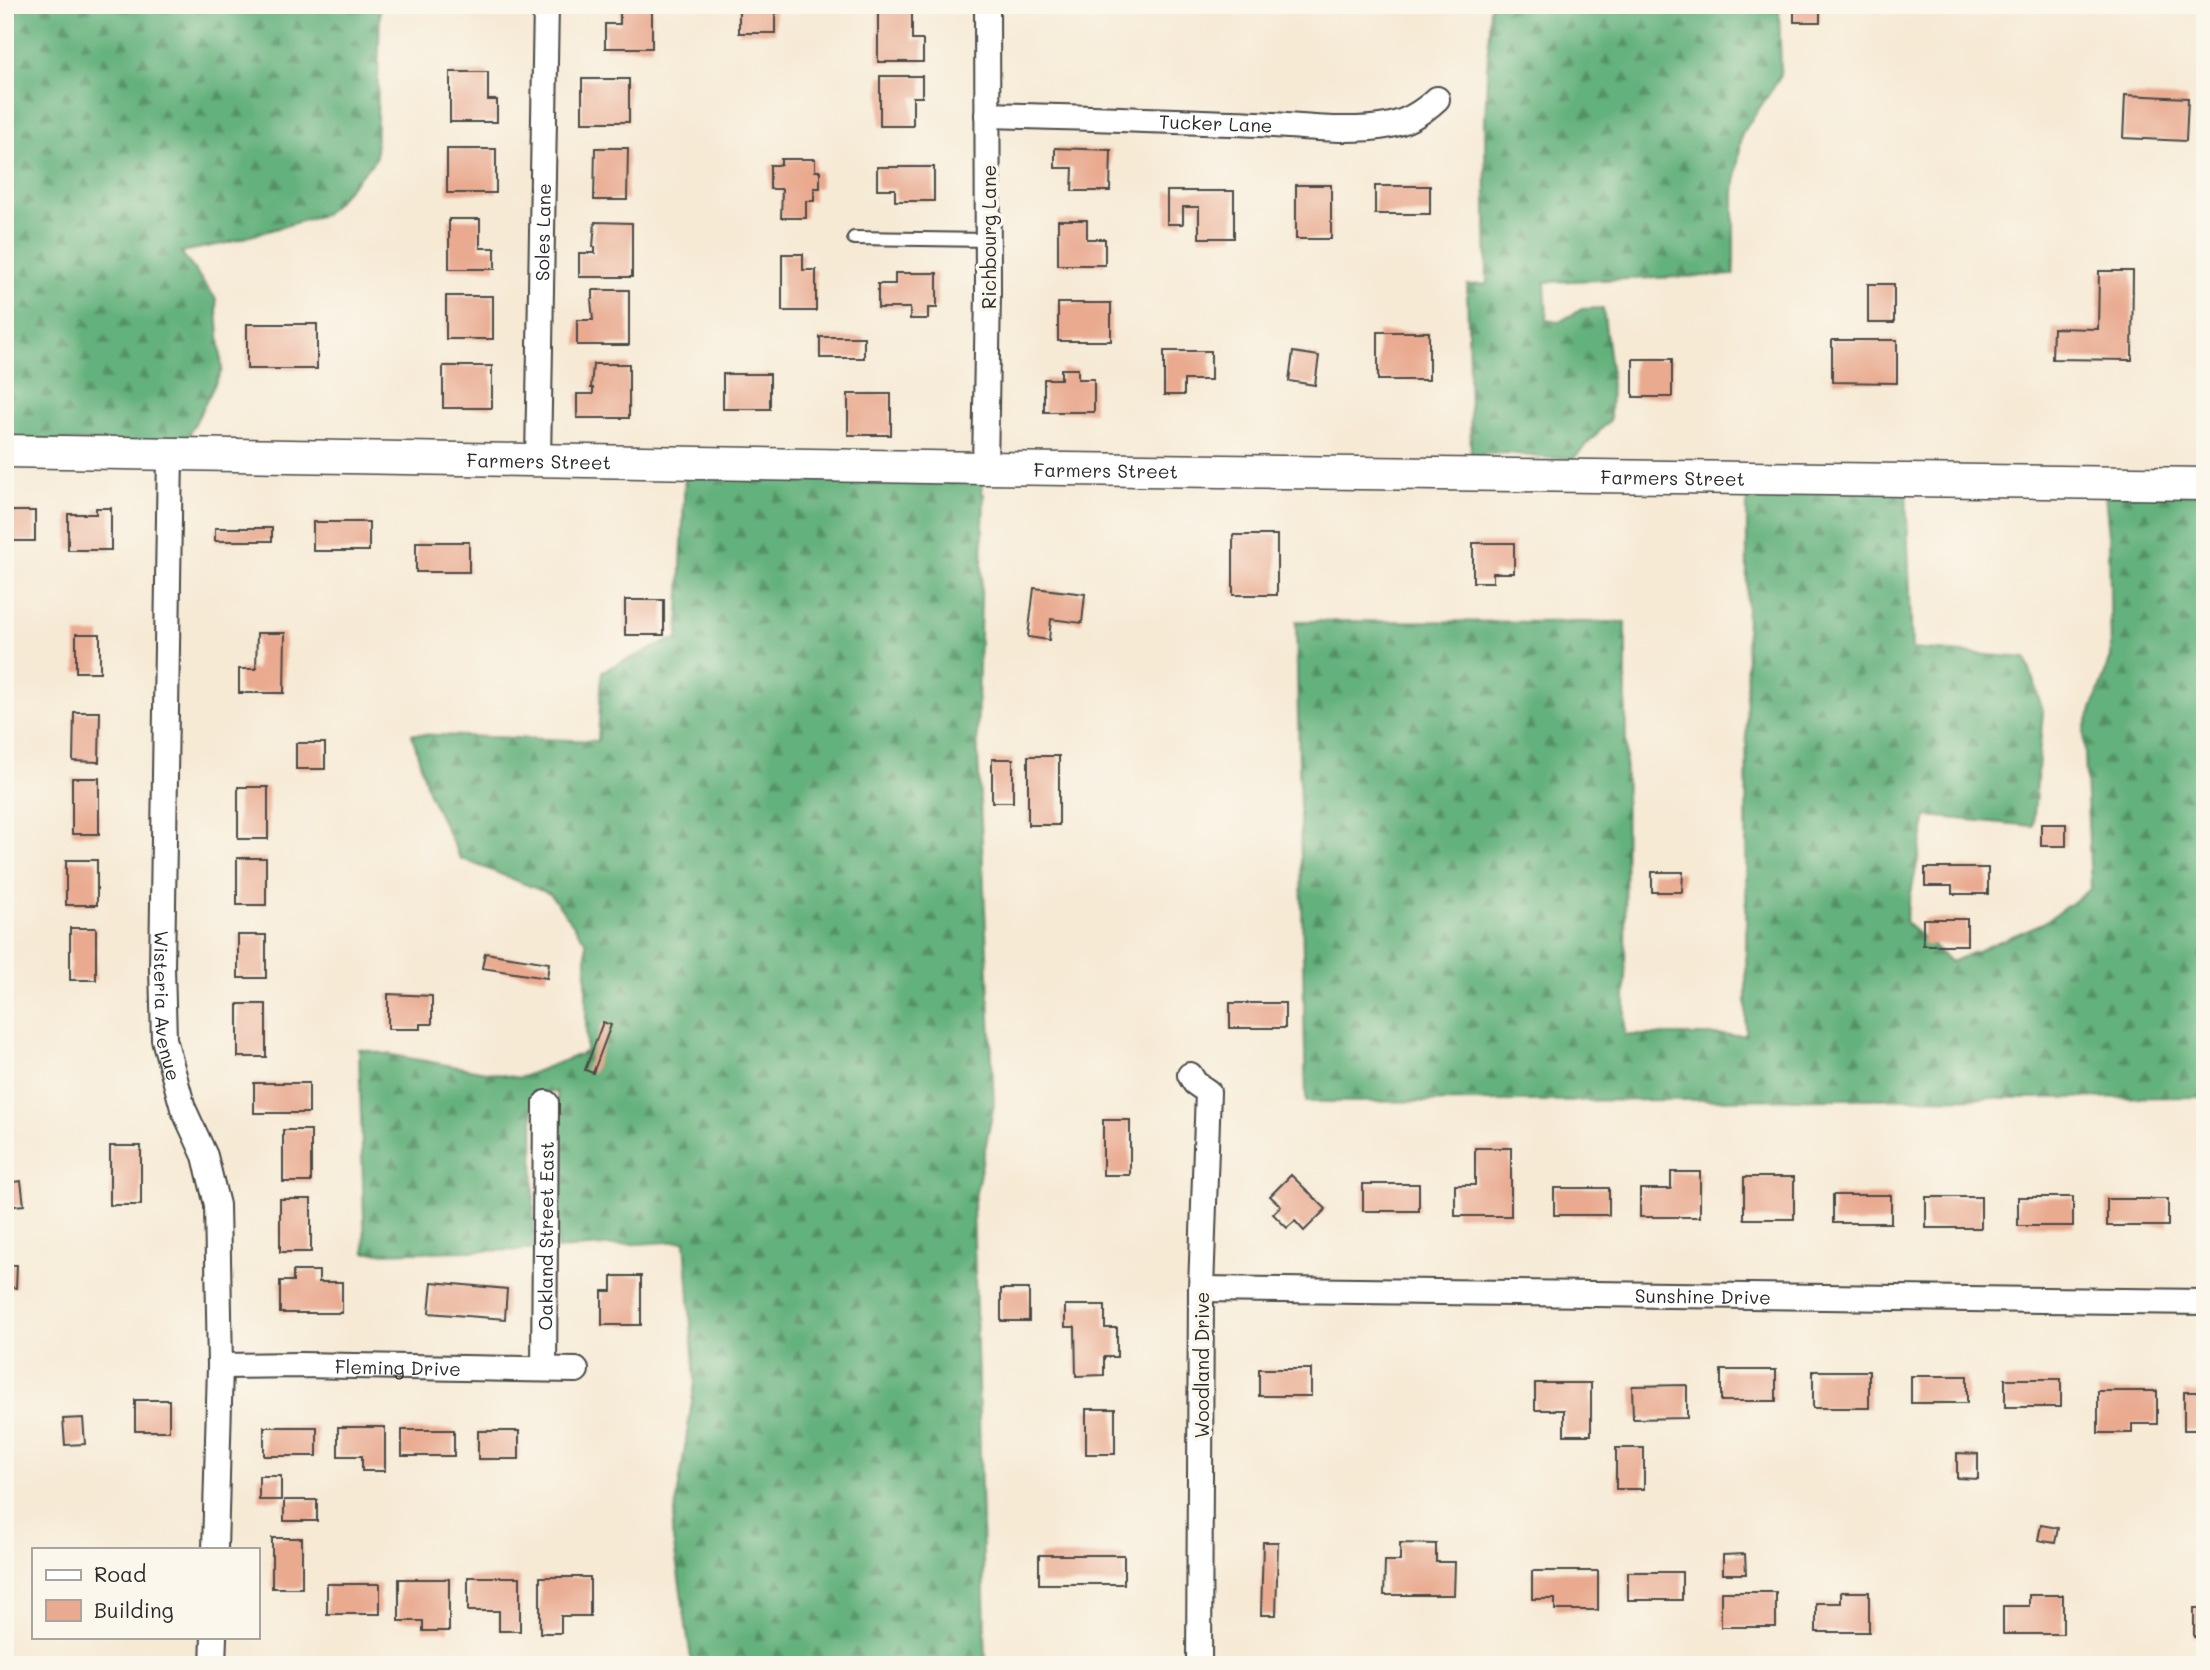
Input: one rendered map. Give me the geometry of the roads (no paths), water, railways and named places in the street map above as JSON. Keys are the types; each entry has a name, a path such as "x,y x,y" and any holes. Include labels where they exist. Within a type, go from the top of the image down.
{"street":[{"name":"Soles Lane","path":"538,460 546,5"},
{"name":"Richbourg Lane","path":"985,468 987,5"},
{"name":"Tucker Lane","path":"987,115 1154,118 1349,128 1385,126 1406,120 1426,110 1437,100"},
{"name":"Farmers Street","path":"5,451 985,468 2205,484"},
{"name":"Wisteria Avenue","path":"170,453 162,968 164,1040 183,1108 205,1156 214,1185 220,1366 215,1548"},
{"name":"Woodland Drive","path":"1189,1074 1195,1083 1208,1092 1209,1102 1205,1130 1201,1289 1199,1665"},
{"name":"Oakland Street East","path":"544,1370 545,1102"},
{"name":"Sunshine Drive","path":"1201,1289 2205,1302"},
{"name":"Fleming Drive","path":"220,1366 576,1370"},
{"path":"213,1665 214,1638"}],"lane":[{"path":"854,238 988,240"}]}
